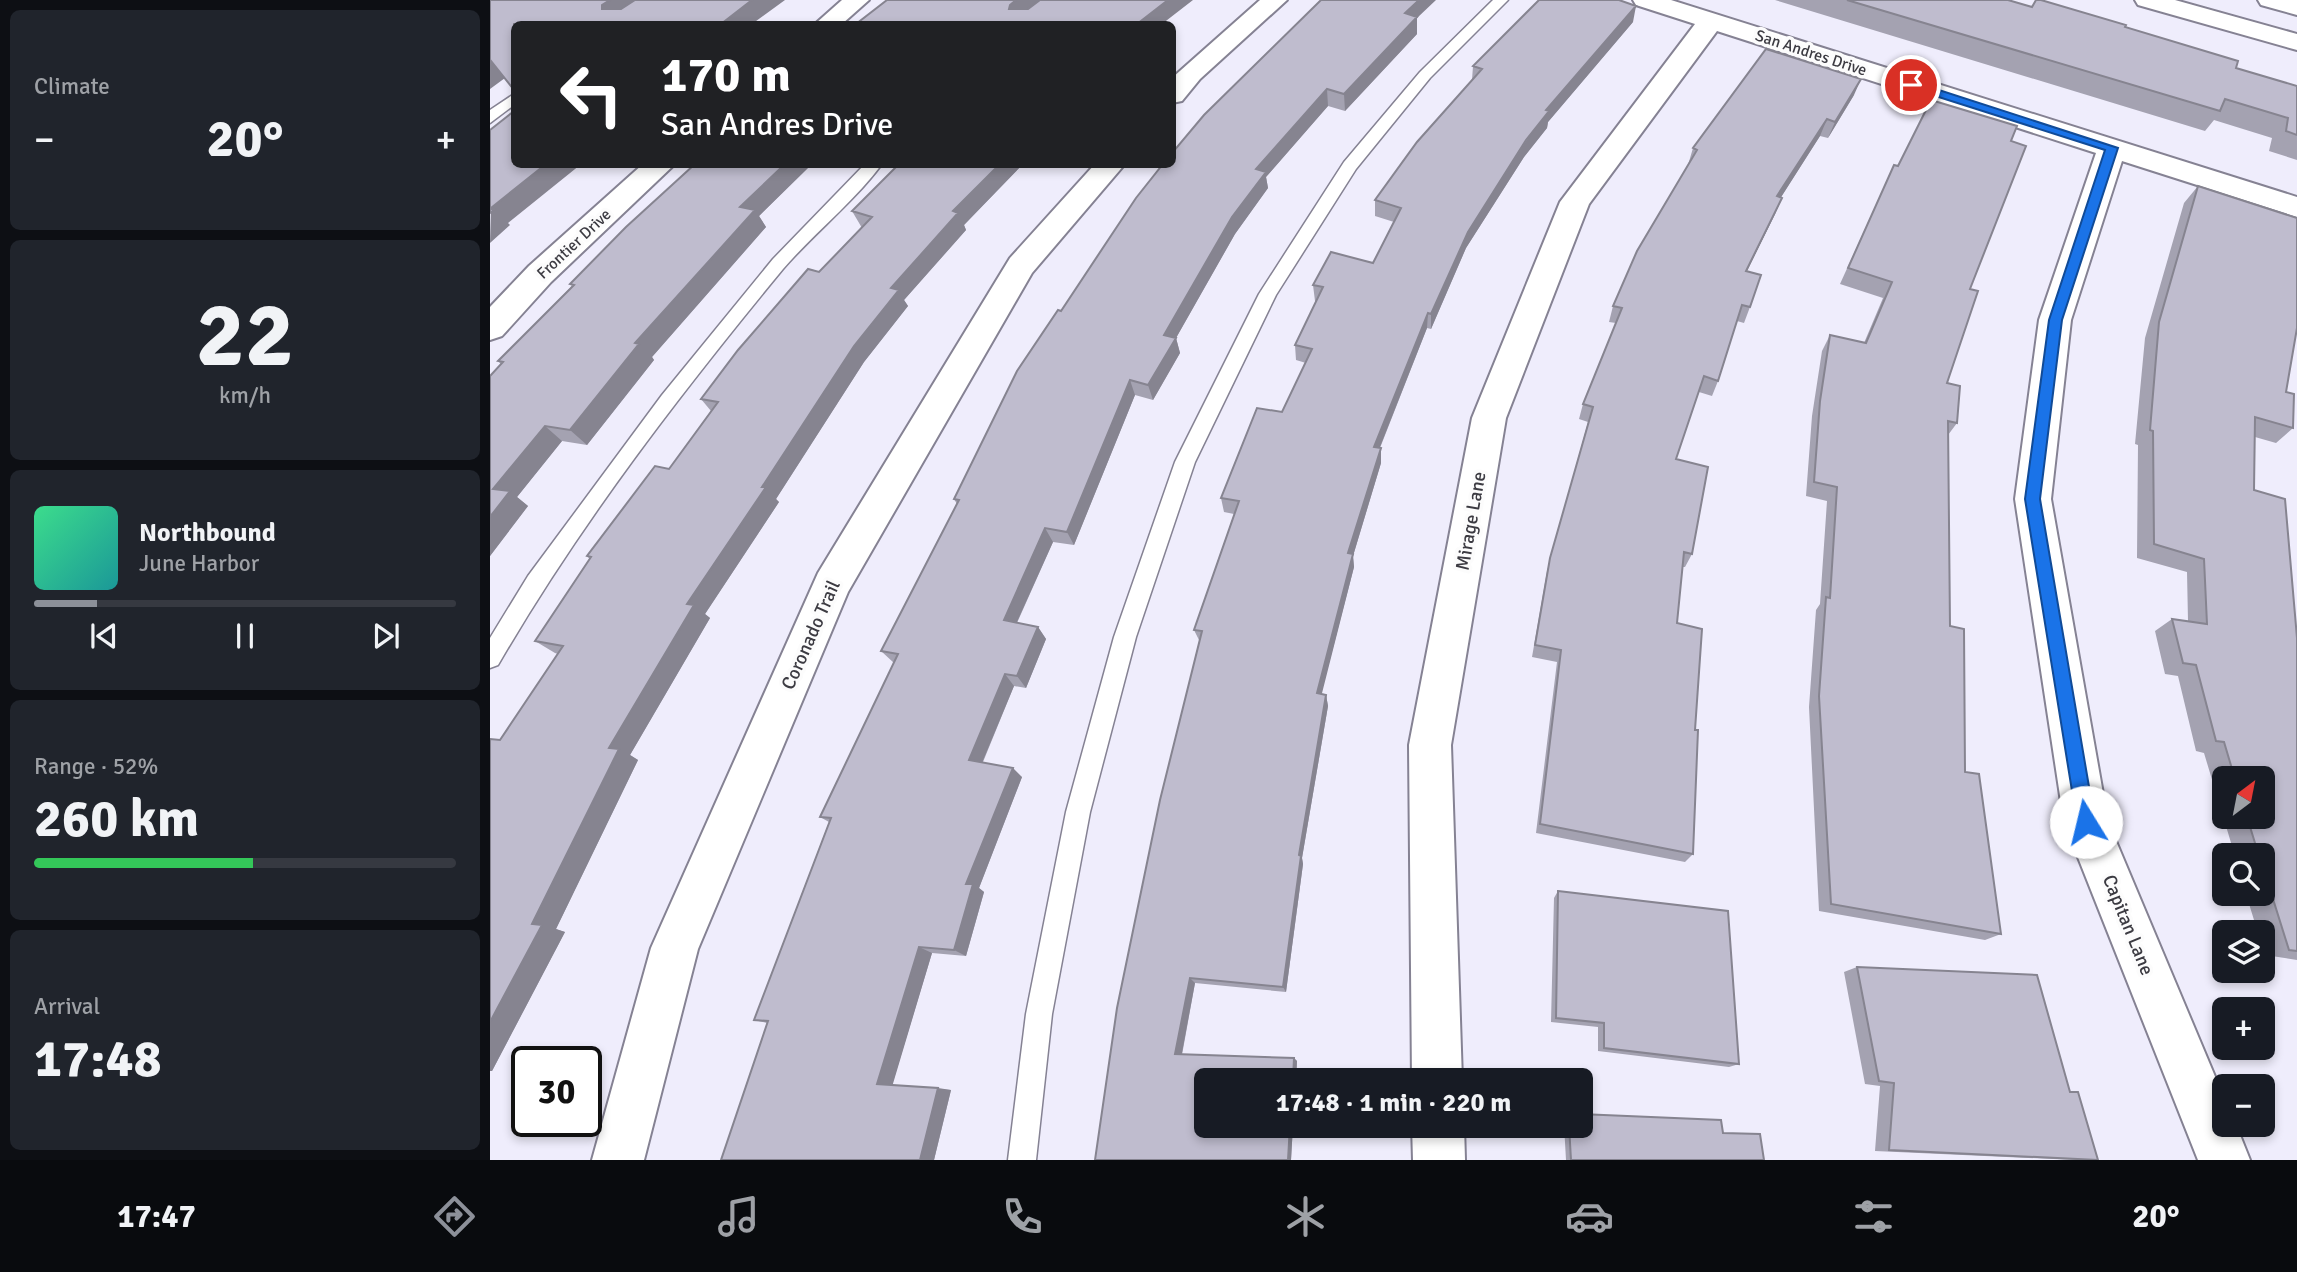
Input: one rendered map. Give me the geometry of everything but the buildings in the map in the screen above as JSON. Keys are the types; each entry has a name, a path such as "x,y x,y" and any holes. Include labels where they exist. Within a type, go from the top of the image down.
{"street":[{"path":"831,21 858,0"},
{"path":"1176,91 1191,74 1275,0"},
{"name":"San Andres Drive","path":"1645,0 2297,207"},
{"path":"2147,0 2297,42"},
{"path":"2270,0 2297,7"},
{"name":"Mirage Lane","path":"1437,1068 1430,745 1489,418 1575,202 1711,21"},
{"name":"Capitan Lane","path":"2112,148 2055,320 2033,499 2086,822 2224,1160"},
{"name":"Frontier Drive","path":"490,328 540,274 657,168"},
{"name":"Coronado Trail","path":"618,1160 675,948 832,585 1021,266 1107,168"},
{"path":"1438,1138 1439,1160"}],"lane":[{"path":"1022,1160 1039,1014 1079,812 1125,636 1185,462 1268,294 1350,166 1425,75 1501,0"},
{"path":"490,118 511,100"},
{"path":"490,658 536,582 669,400 779,263 870,168"}],"route":[{"path":"1911,85 2112,148 2055,320 2033,499 2086,822"}]}
